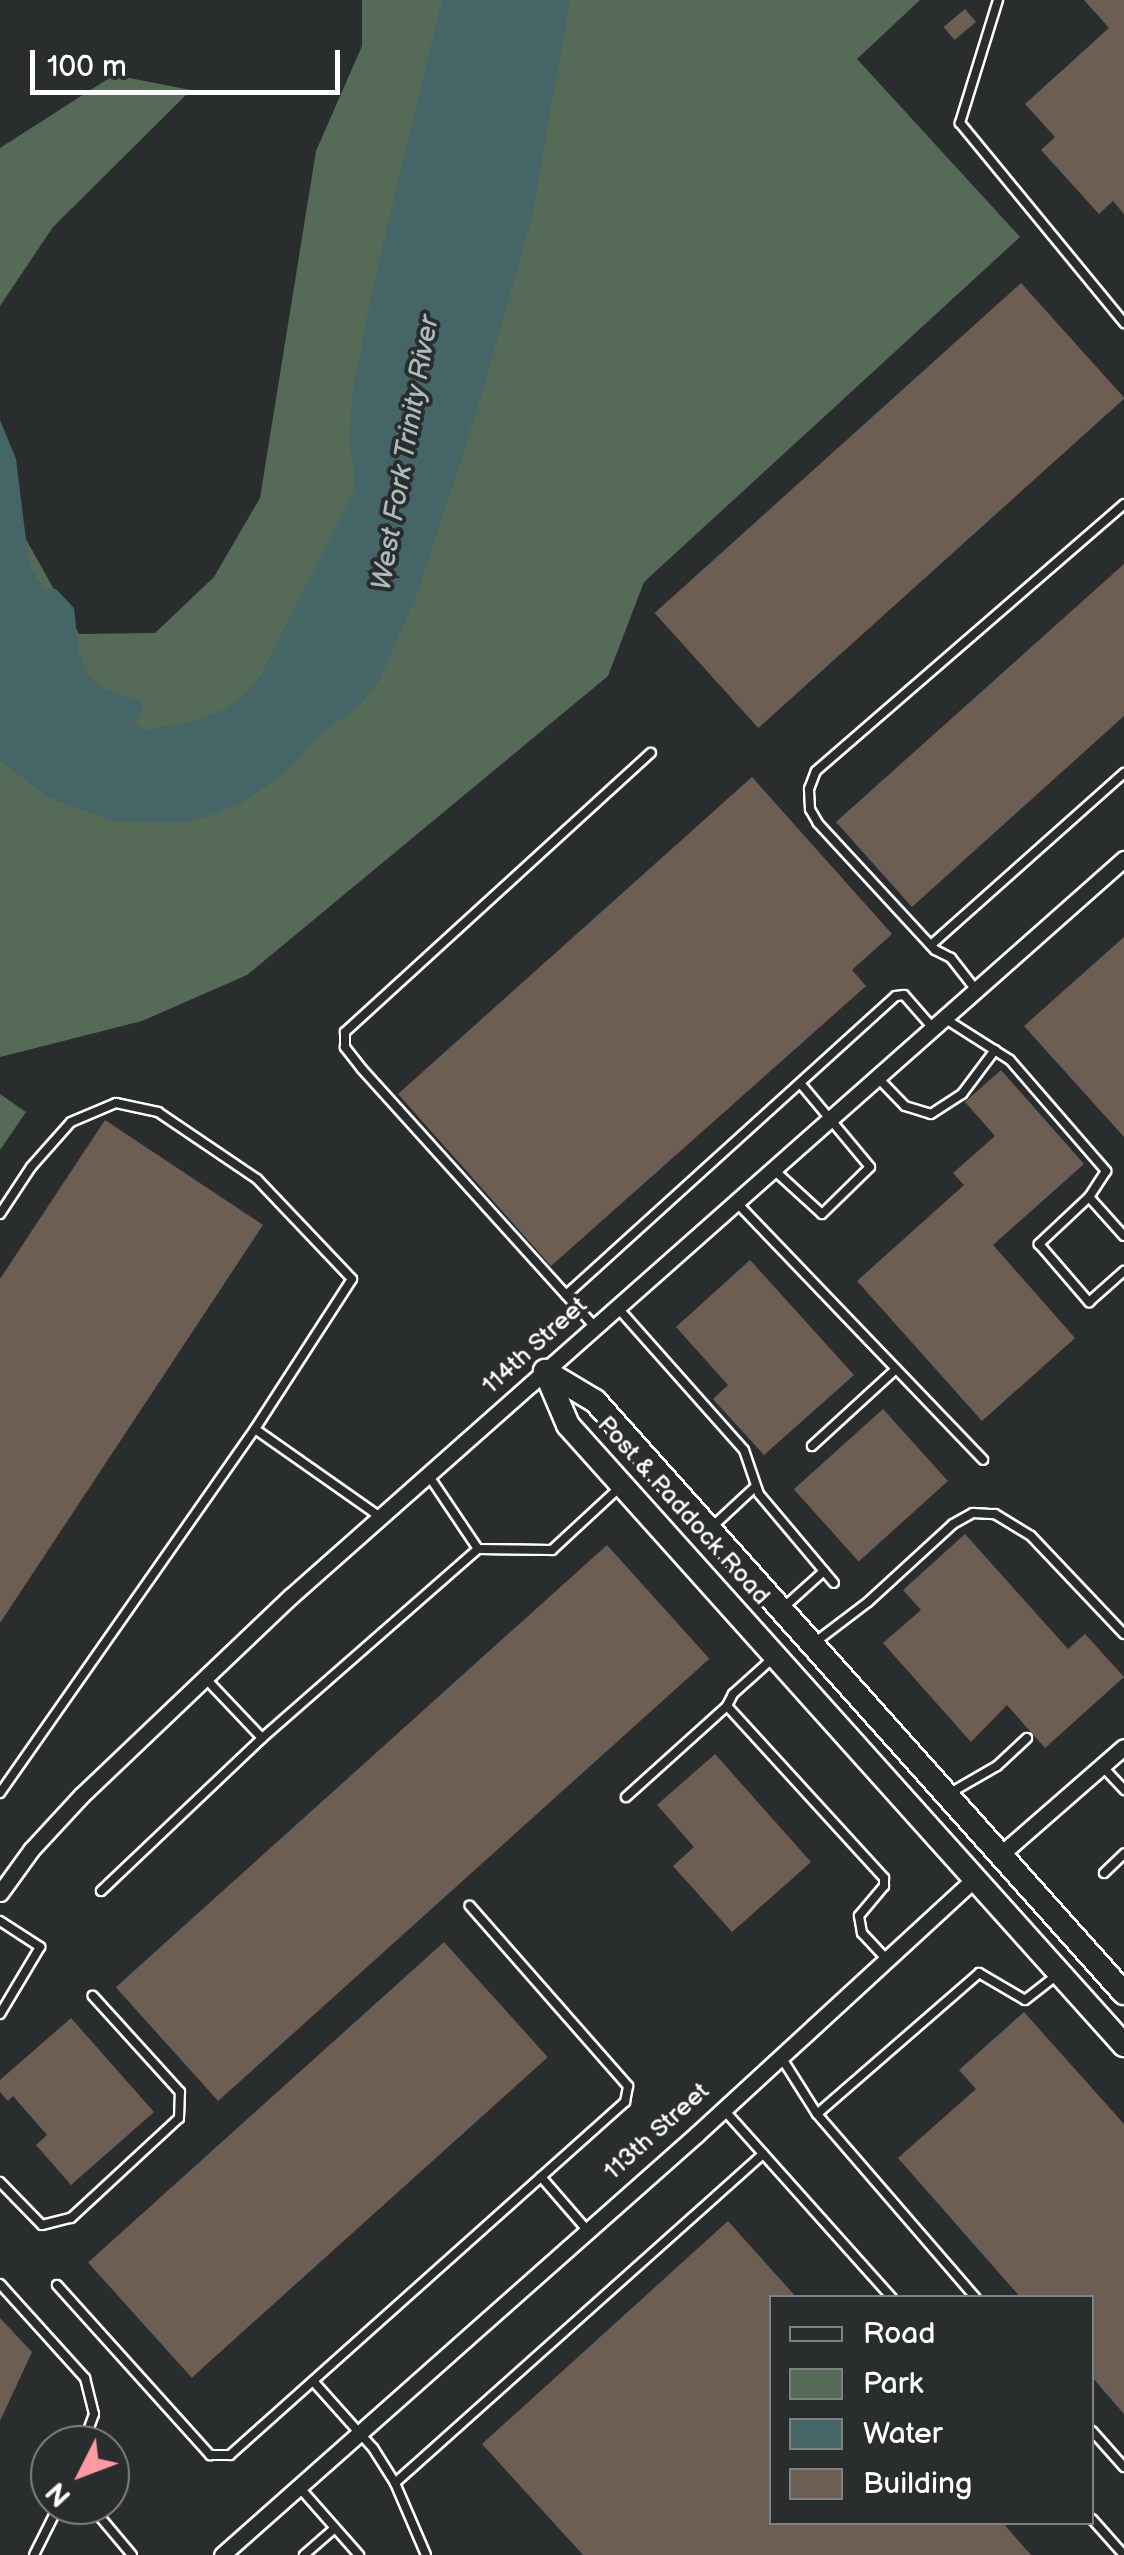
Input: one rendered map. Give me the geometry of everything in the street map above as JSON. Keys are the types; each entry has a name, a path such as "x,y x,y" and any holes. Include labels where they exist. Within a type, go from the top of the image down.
{"street":[{"name":"114th Street","path":"0,1893 31,1850 82,1795 204,1678 428,1474 1124,858"},
{"name":"Post & Paddock Road","path":"545,1371 568,1425 1124,2045"},
{"name":"Post & Paddock Road","path":"545,1371 595,1401 1124,1993"},
{"path":"782,1661 814,1643"},
{"name":"113th Street","path":"222,2555 724,2110 1000,1855 1102,1766 1121,1755"}],"lane":[{"path":"998,0 960,122 1124,323"},
{"path":"976,990 951,958 931,945 818,823 810,809 810,790 816,771 1124,504"},
{"path":"595,1327 362,1069 346,1047 345,1032 651,753"},
{"path":"931,945 1124,773"},
{"path":"566,1295 900,994 938,1023 1010,1060 1106,1171 1090,1197 1040,1244 1089,1302 1124,1272"},
{"path":"877,1077 905,1106 931,1114 962,1094 995,1050"},
{"path":"773,1169 822,1214 870,1168 800,1083"},
{"path":"0,1214 70,1122 116,1103 158,1112 258,1179 352,1279 255,1429 0,1793"},
{"path":"1090,1197 1124,1236"},
{"path":"736,1202 983,1460"},
{"path":"617,1307 744,1450 756,1486 834,1583"},
{"path":"812,1446 896,1368"},
{"path":"255,1429 380,1517"},
{"path":"428,1474 478,1550"},
{"path":"101,1891 262,1738 478,1550 552,1550 622,1485"},
{"path":"710,1528 756,1486"},
{"path":"814,1643 868,1602 953,1524 973,1513 995,1514 1032,1536 1124,1634"},
{"path":"782,1608 824,1571"},
{"path":"626,1797 728,1706 732,1694 782,1661"},
{"path":"204,1678 262,1738"},
{"path":"728,1706 884,1878 884,1886 859,1916 862,1933 886,1960"},
{"path":"948,1796 997,1766 1028,1738"},
{"path":"1102,1766 1124,1790"},
{"path":"1104,1873 1124,1854"},
{"path":"58,2284 210,2455 230,2456 625,2102 628,2086 470,1906"},
{"path":"0,1920 40,1947 0,2014"},
{"path":"817,2114 979,1973 1026,2000 1059,1974"},
{"path":"0,2182 42,2225 71,2218 179,2118 180,2092 93,1996"},
{"path":"781,2057 817,2114 973,2295"},
{"path":"724,2110 889,2295"},
{"path":"395,2483 764,2154"},
{"path":"541,2178 588,2230"},
{"path":"0,2284 85,2378 94,2414 90,2425"},
{"path":"313,2382 359,2432 395,2483 426,2555"},
{"path":"1094,2433 1124,2467"},
{"path":"298,2486 359,2555"},
{"path":"1094,2521 1124,2555"},
{"path":"34,2555 48,2525"},
{"path":"107,2525 132,2555"},
{"path":"304,2555 334,2528"}],"green space":[{"path":"362,0 920,0 857,59 1020,237 644,582 608,676 247,975 142,1021 0,1057 0,481 9,509 79,634 155,633 214,577 260,498 316,151 362,46"},
{"path":"114,75 191,90 53,227 0,306 0,148"},
{"path":"0,1094 26,1112 0,1150"}],"water":[{"name":"West Fork Trinity River","path":"442,0 570,0 532,217 479,404 418,592 379,681 358,707 326,730 282,775 245,801 212,815 181,823 112,821 48,797 0,761 0,420 16,459 29,564 43,588 56,589 74,608 79,654 88,675 98,686 140,702 144,706 135,724 145,730 195,721 225,709 245,694 259,678 355,488 350,439 352,394 374,282"}],"building":[{"path":"1084,0 1124,0 1124,214 1113,201 1099,214 1041,150 1055,137 1025,104 1109,28"},
{"path":"965,9 976,22 954,40 944,27"},
{"path":"1021,283 1124,399 758,728 655,613"},
{"path":"1124,564 1124,716 912,907 836,822"},
{"path":"752,777 892,934 852,970 866,986 551,1266 398,1094"},
{"path":"1124,937 1124,1137 1024,1026"},
{"path":"1001,1070 1084,1164 993,1245 1075,1338 982,1421 857,1281 964,1185 953,1173 995,1136 965,1102"},
{"path":"105,1120 263,1225 0,1623 0,1279"},
{"path":"750,1260 854,1375 764,1455 713,1399 728,1385 676,1327"},
{"path":"883,1409 948,1481 859,1561 794,1489"},
{"path":"965,1534 1068,1649 1085,1634 1124,1677 1045,1748 1007,1705 971,1742 883,1643 921,1610 903,1590"},
{"path":"607,1545 709,1659 218,2101 116,1987"},
{"path":"715,1754 811,1862 732,1932 673,1866 694,1847 657,1805"},
{"path":"444,1942 548,2057 192,2378 88,2263"},
{"path":"1024,2012 1124,2124 1124,2414 1094,2379 1094,2295 1018,2295 898,2158 976,2089 959,2070"},
{"path":"71,2018 154,2112 71,2185 36,2145 47,2135 13,2096 8,2101 0,2092 0,2080"},
{"path":"728,2221 794,2295 769,2295 769,2525 1005,2525 1031,2555 583,2555 482,2444"},
{"path":"0,2318 32,2352 0,2421"}]}
